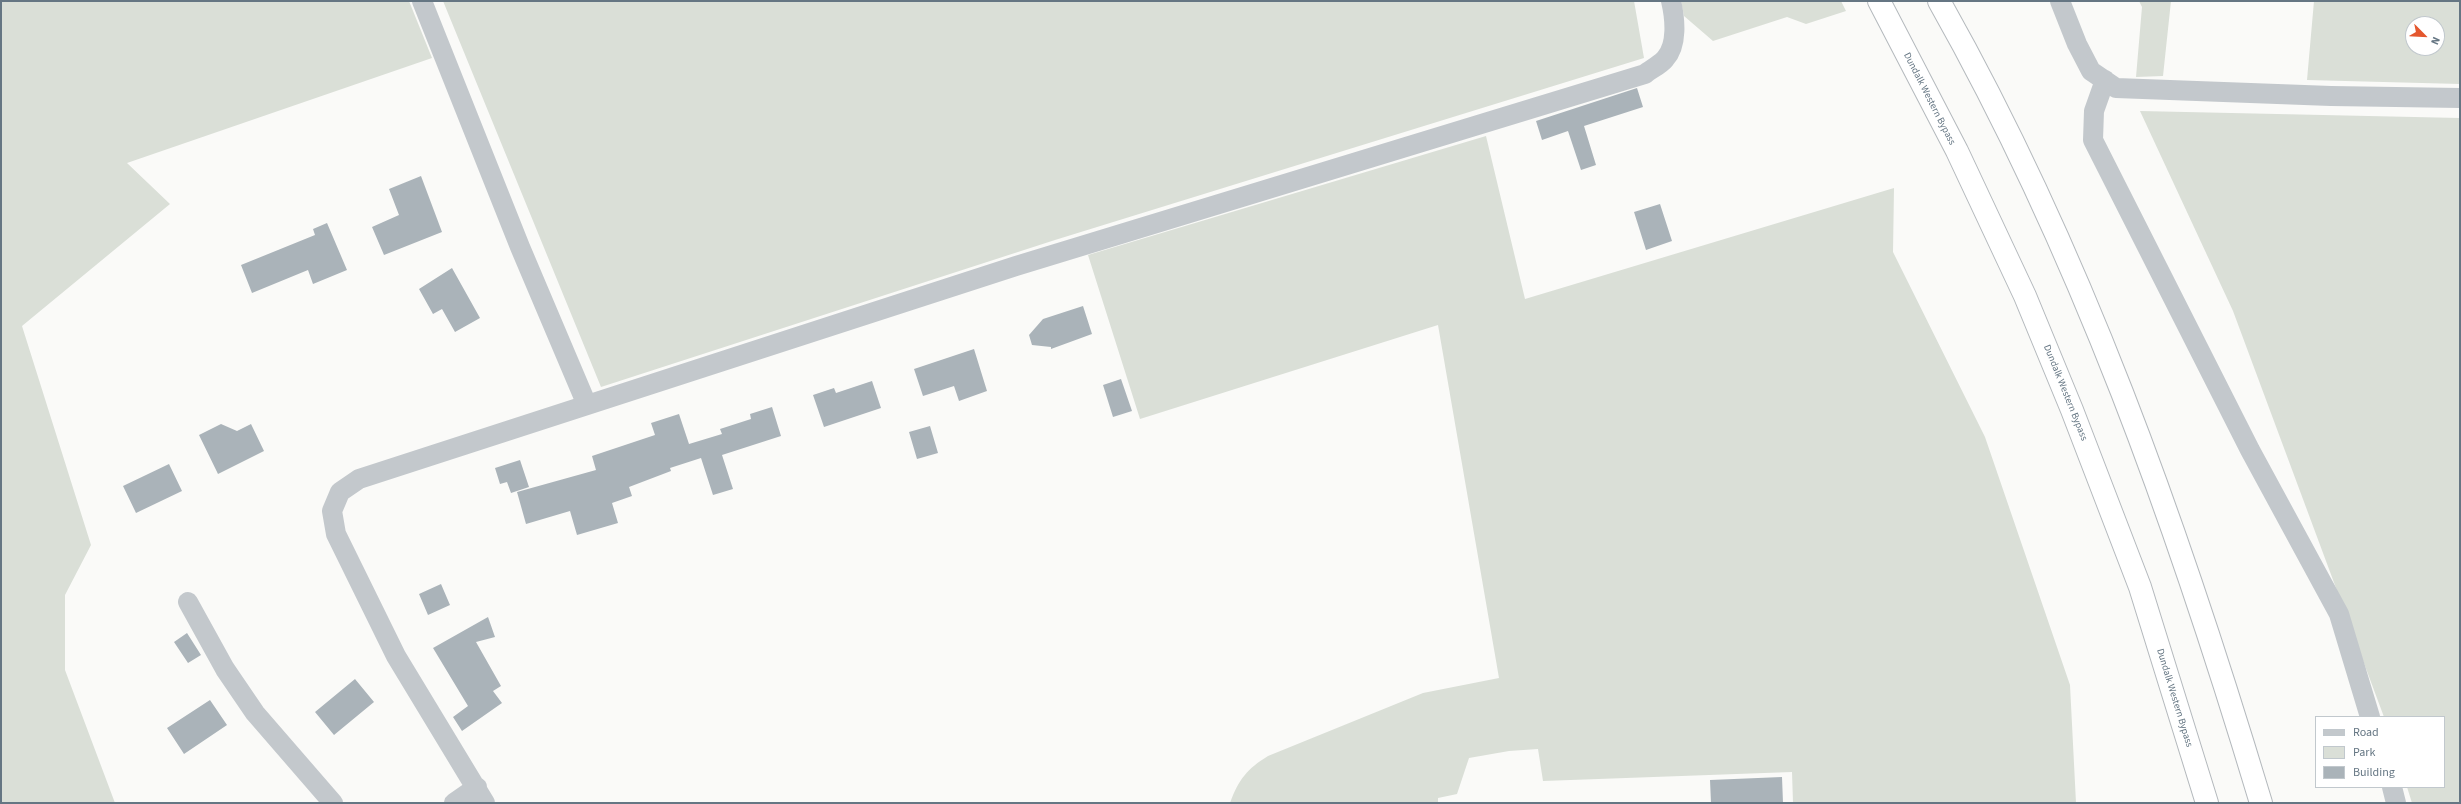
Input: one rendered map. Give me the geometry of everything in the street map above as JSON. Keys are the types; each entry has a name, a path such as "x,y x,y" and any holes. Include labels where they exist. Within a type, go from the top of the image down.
{"highway":[{"name":"Dundalk Western Bypass","path":"1879,1 1957,151 2025,296 2066,396 2140,587 2207,803"},
{"path":"1938,1 1979,73 2043,202 2125,403 2169,519 2261,803"}],"street":[{"path":"422,1 517,239 587,405"},
{"path":"454,803 481,795 396,656 336,534 332,511 340,492 359,480 1016,266 1645,74 1666,58 1673,43 1675,17 1671,1"},
{"path":"2060,1 2077,44 2098,75 2116,88 2331,96 2460,98"},
{"path":"2098,75 2094,111 2093,140 2250,450 2339,614 2370,716"},
{"path":"188,602 225,669 255,713 333,803"},
{"path":"2392,788 2396,803"}],"green space":[{"path":"1,1 409,1 432,58 127,163 170,204 22,326 91,545 65,595 65,670 115,803 1,803"},
{"path":"443,1 1634,1 1644,58 1055,240 601,387"},
{"path":"1681,1 1841,1 1846,11 1806,24 1787,17 1713,41 1684,16"},
{"path":"2139,1 2171,1 2163,76 2136,77 2142,7"},
{"path":"2314,1 2460,1 2460,84 2307,80"},
{"path":"2140,111 2460,118 2460,803 2412,803 2407,788 2445,788 2445,716 2384,716 2233,311"},
{"path":"1486,136 1525,299 1894,188 1893,252 1985,437 2070,685 2076,803 1793,803 1792,772 1543,781 1538,749 1509,751 1469,758 1457,794 1438,798 1438,803 1230,803 1244,775 1254,765 1268,756 1423,693 1499,678 1438,325 1140,419 1088,255"}],"building":[{"path":"1637,88 1643,107 1584,126 1596,165 1581,170 1568,131 1542,140 1536,121"},
{"path":"421,176 442,232 384,255 372,227 399,215 389,189"},
{"path":"1660,204 1672,241 1646,250 1634,212"},
{"path":"327,223 347,270 313,284 308,270 252,293 241,265 315,235 313,229"},
{"path":"452,268 480,318 455,332 442,309 433,314 419,289"},
{"path":"1083,306 1092,334 1051,349 1051,347 1032,345 1029,335 1043,319"},
{"path":"974,349 987,391 959,401 954,386 923,396 914,369"},
{"path":"1121,379 1132,411 1113,417 1103,385"},
{"path":"872,381 881,408 824,427 813,395 834,388 836,393"},
{"path":"772,407 781,436 722,455 733,489 713,495 701,458 670,468 671,471 629,487 632,496 612,503 618,523 577,535 570,511 526,524 517,492 596,470 592,456 655,435 651,423 679,414 689,444 722,434 720,429 751,419 750,414"},
{"path":"221,424 237,431 251,424 264,451 218,474 199,435"},
{"path":"930,426 938,453 917,459 909,432"},
{"path":"520,460 529,487 511,493 507,482 500,484 495,468"},
{"path":"169,464 182,491 136,513 123,486"},
{"path":"441,584 450,605 428,615 419,594"},
{"path":"488,617 495,637 476,642 501,686 493,691 502,703 462,731 453,717 468,706 433,648"},
{"path":"187,633 201,655 188,663 174,642"},
{"path":"355,679 374,702 334,735 315,712"},
{"path":"210,700 227,725 184,754 167,728"},
{"path":"1782,777 1783,803 1711,803 1710,780"}]}
